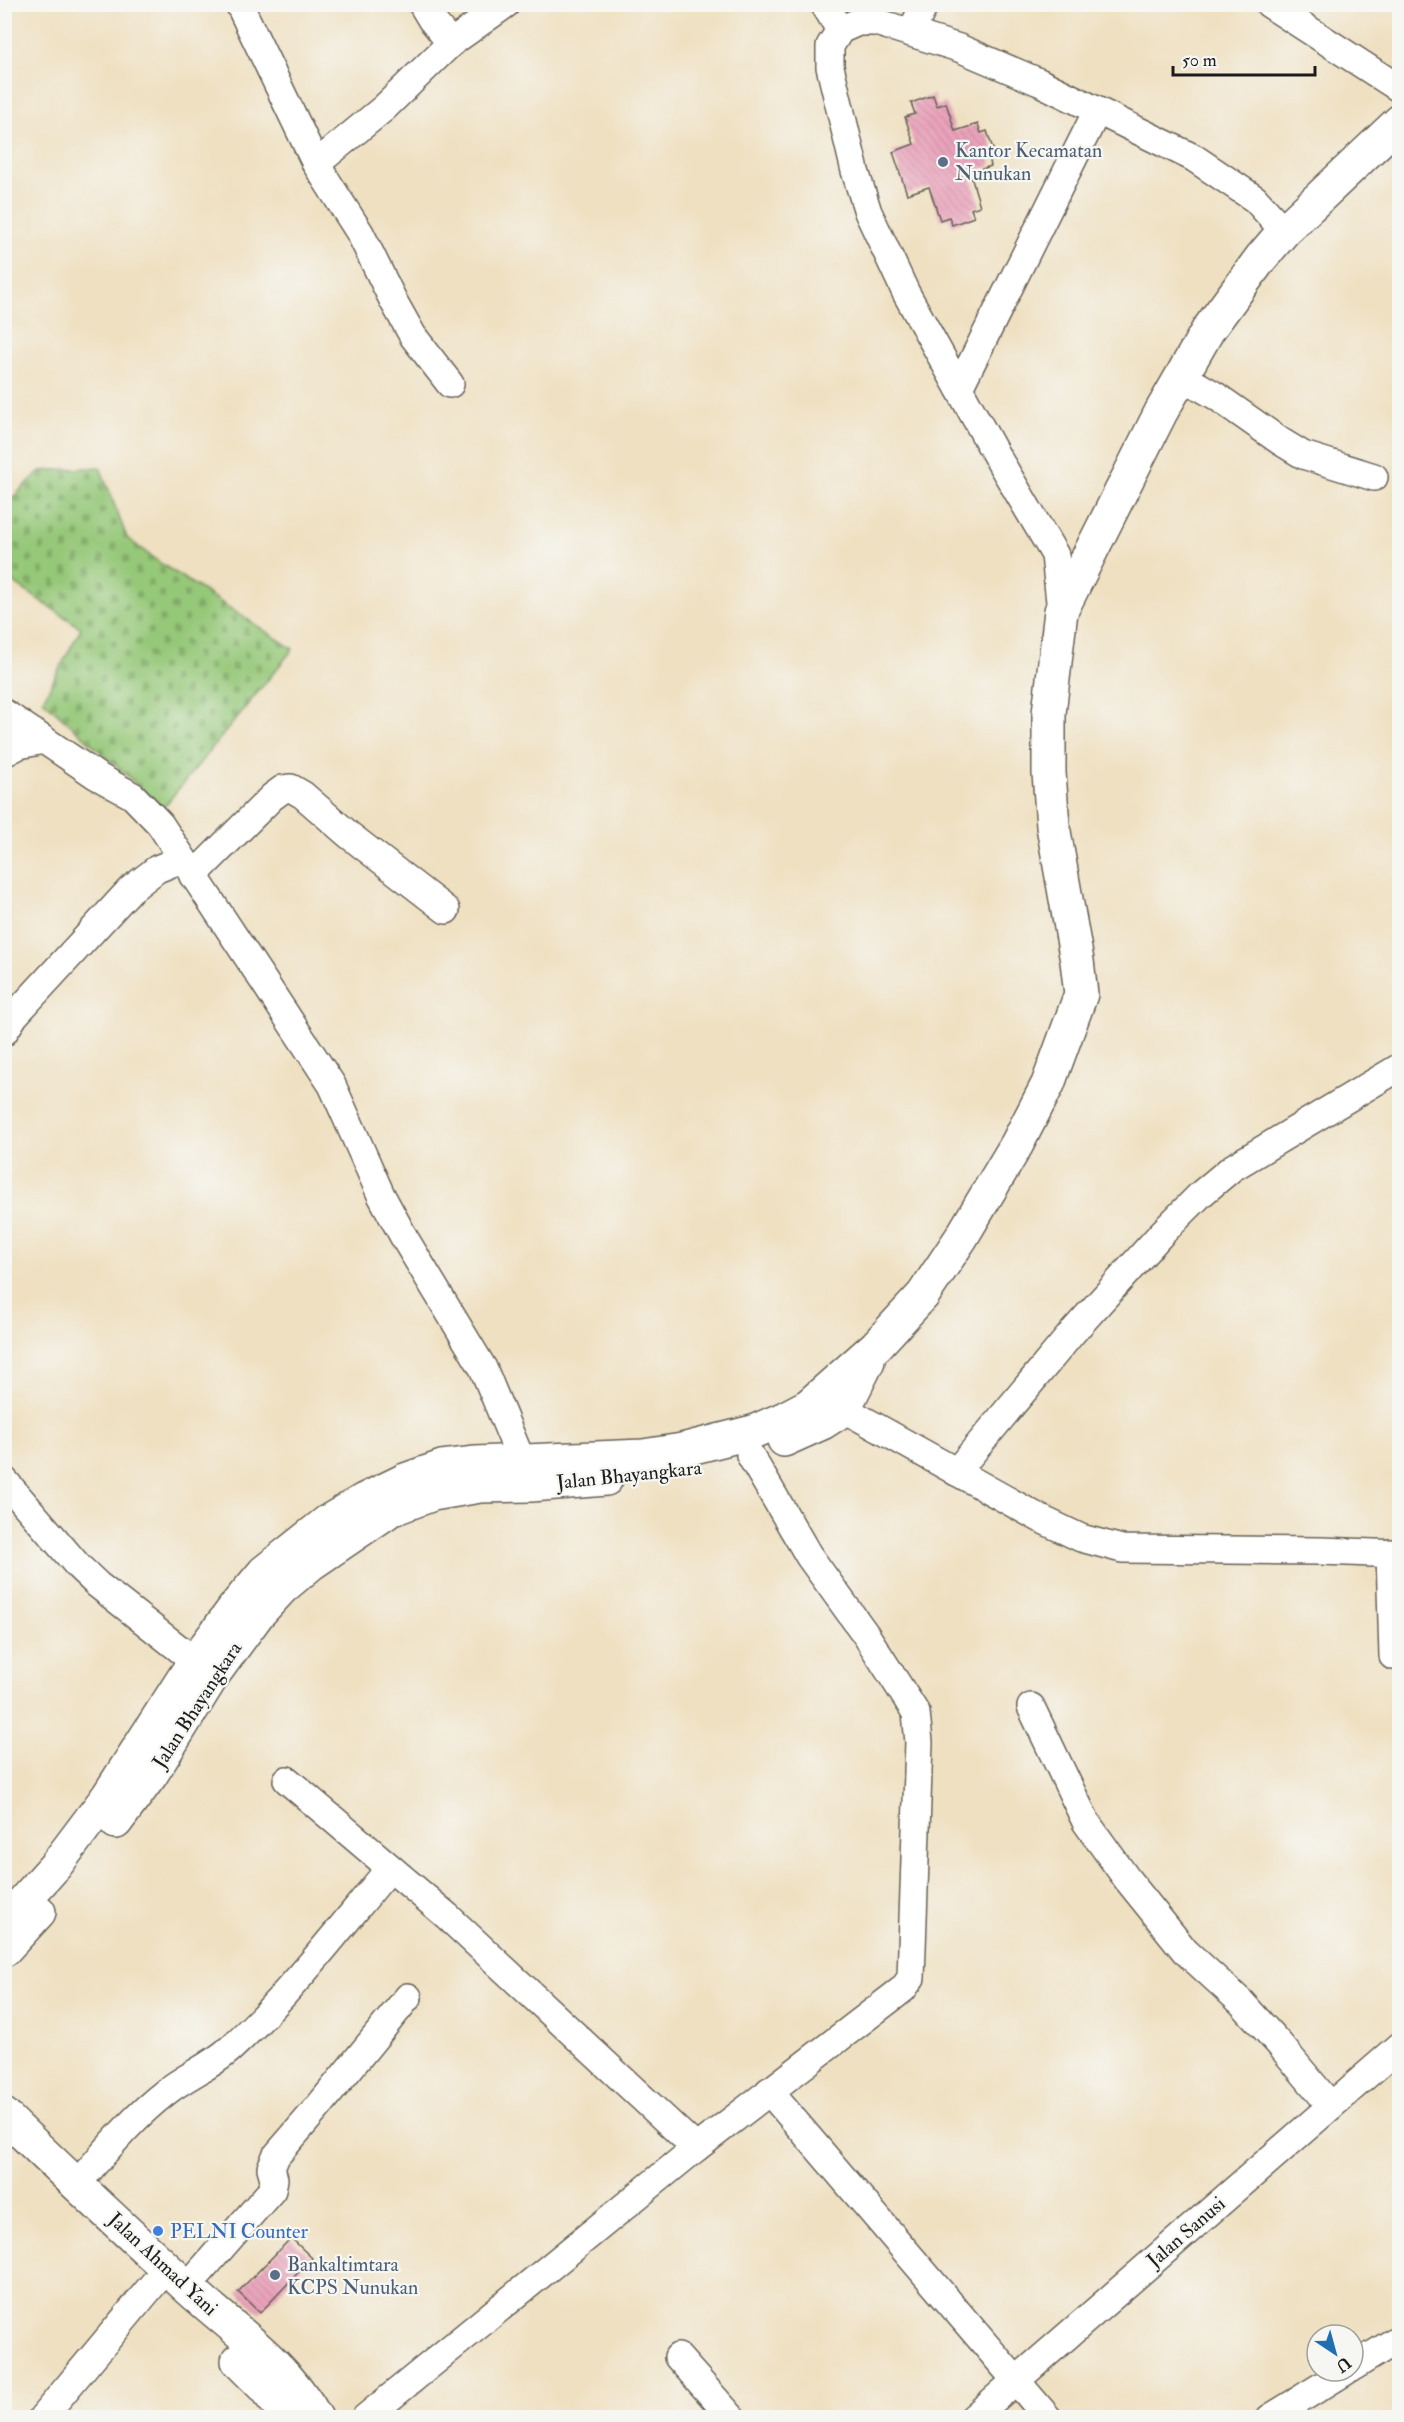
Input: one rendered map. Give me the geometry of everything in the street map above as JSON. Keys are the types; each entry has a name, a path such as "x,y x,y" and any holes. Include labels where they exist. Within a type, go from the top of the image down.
{"main road":[{"path":"1061,611 1161,412 1208,330 1261,258 1284,231 1400,121"},
{"name":"Jalan Bhayangkara","path":"4,1950 108,1832 151,1775 204,1668 282,1588 312,1563 390,1510 433,1494 480,1486 531,1485 682,1473 750,1455 822,1424 834,1401 876,1346 923,1295 1011,1155 1048,1084 1081,994 1053,826 1048,773 1049,714 1061,611"},
{"name":"Jalan Bhayangkara","path":"4,1923 56,1865 204,1668 264,1572 327,1522 364,1500 405,1480 442,1467 643,1456 682,1450 753,1432 808,1406 834,1401"},
{"name":"Jalan Ahmad Yani","path":"4,2115 17,2145 154,2282 264,2386 289,2418"},
{"name":"Jalan Ahmad Yani","path":"17,2145 77,2184 278,2368 298,2388 316,2418"}],"street":[{"path":"239,4 316,164 360,233 394,302 414,336 450,384"},
{"path":"422,4 431,20 451,44"},
{"path":"316,164 384,108 451,44 506,4"},
{"path":"824,4 840,30"},
{"path":"911,32 925,4"},
{"path":"1269,4 1400,89"},
{"path":"1061,611 1055,555 906,293 868,212 855,171 830,67 830,46 840,30 858,22 876,22 959,48 1039,82 1149,135 1224,177 1255,199 1284,231"},
{"path":"959,388 1096,111"},
{"path":"1183,377 1216,396 1303,455 1374,477"},
{"path":"4,713 144,804 160,824 332,1085 381,1195 483,1368 522,1462"},
{"path":"4,753 19,745 44,740"},
{"path":"4,1032 15,1015 130,890 157,869 188,867 283,789 291,788 303,795 349,835 446,910"},
{"path":"956,1472 1072,1332 1163,1232 1201,1194 1232,1168 1400,1067"},
{"path":"834,1401 1041,1519 1081,1538 1122,1550 1395,1553 1393,1656"},
{"path":"365,2418 696,2148 903,1989 911,1978 919,1734 916,1713 866,1635 809,1556 750,1455"},
{"path":"4,1480 78,1566 98,1585 204,1668"},
{"path":"1031,1707 1086,1822 1127,1879 1185,1951 1241,2002 1280,2044 1331,2106"},
{"path":"286,1780 447,1916 696,2148"},
{"path":"77,2184 133,2121 165,2092 186,2077 206,2068 231,2048 299,1976 390,1869"},
{"path":"187,2287 272,2190 274,2179 271,2168 276,2156 408,1997"},
{"name":"Jalan Sanusi","path":"973,2418 1400,2046"},
{"path":"769,2091 1048,2418"},
{"path":"42,2418 154,2282"},
{"path":"1365,2360 1400,2338"},
{"path":"678,2357 732,2418"},
{"path":"1270,2418 1327,2383"}],"green space":[{"path":"100,467 127,538 160,563 293,649 163,808 43,700 81,628 5,577 5,505 40,471"}],"building":[{"name":"Kantor Kecamatan Nunukan","path":"933,95 937,106 946,103 955,131 978,124 981,133 987,131 995,155 989,157 991,166 970,173 980,206 971,209 974,217 952,225 949,217 940,220 929,187 907,194 893,152 914,144 905,117 915,114 911,103"},
{"name":"Bankaltimtara KCPS Nunukan","path":"291,2238 312,2258 260,2313 238,2292"}],"place":[{"name":"Kantor Kecamatan Nunukan","path":"943,162"},
{"name":"PELNI Counter","path":"158,2231"},
{"name":"Bankaltimtara KCPS Nunukan","path":"275,2275"}]}
